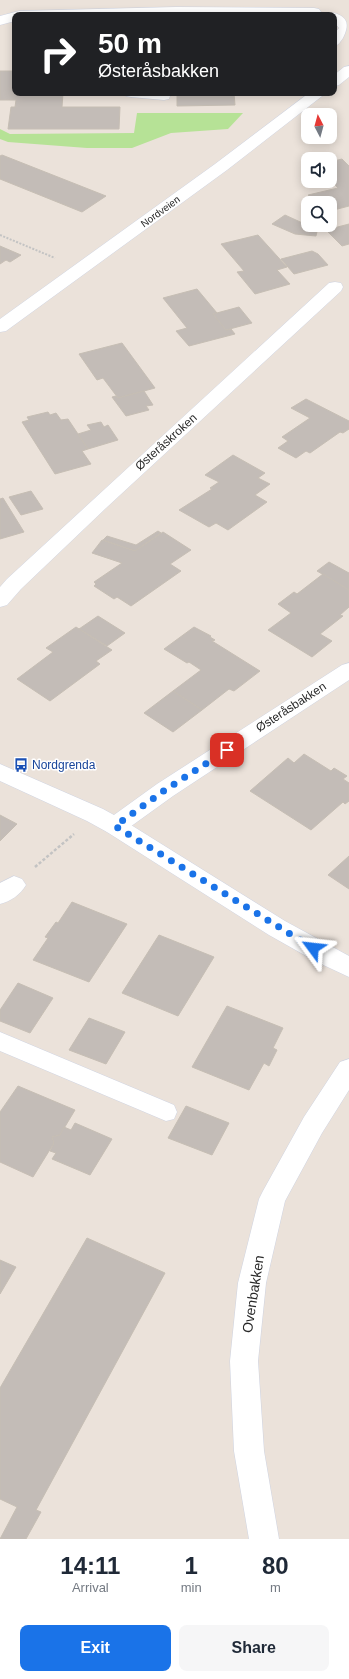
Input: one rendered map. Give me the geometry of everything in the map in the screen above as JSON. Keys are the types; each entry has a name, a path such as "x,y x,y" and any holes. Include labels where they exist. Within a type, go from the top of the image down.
{"street":[{"path":"0,21 12,17"},
{"path":"337,80 349,70"},
{"name":"Nordveien","path":"0,327 315,96"},
{"name":"Østeråskroken","path":"0,600 14,584 87,514 335,287"},
{"name":"Østeråsbakken","path":"115,826 165,790 349,670"},
{"path":"0,772 95,815 115,826 277,928 325,956 349,967"},
{"name":"Ovenbakken","path":"264,1539 249,1451 244,1361 252,1283 272,1199 313,1125 349,1069"}],"lane":[{"path":"337,19 341,21 345,28 337,38"},
{"path":"0,1041 166,1112"}],"path":[{"path":"0,235 81,269"},
{"path":"7,890 95,815"}],"green space":[{"path":"137,113 243,113 228,129 171,133 132,148 87,148 8,142 0,139 0,129 10,134 134,133"}],"building":[{"path":"0,71 12,71 12,96 63,96 62,107 120,107 119,129 8,129 11,107 15,107 16,100 0,100"},
{"path":"177,96 234,96 235,105 177,106"},
{"path":"2,155 106,196 82,212 0,179 0,156"},
{"path":"342,159 349,166 349,206 337,209 337,196 308,195 338,188 337,160"},
{"path":"285,215 301,222 301,232 317,232 316,236 295,234 272,224"},
{"path":"349,224 349,244 342,246 328,232 337,232 337,227"},
{"path":"258,235 287,267 277,270 290,284 255,294 237,272 244,271 221,244"},
{"path":"0,246 21,255 10,262 6,260 0,264"},
{"path":"312,251 318,254 328,265 294,274 281,259"},
{"path":"197,289 217,313 213,314 226,330 231,329 235,334 189,346 176,331 187,328 163,298"},
{"path":"239,307 252,323 226,330 213,314"},
{"path":"122,343 155,388 118,398 103,378 97,380 79,354"},
{"path":"144,391 153,405 146,406 149,410 126,416 112,397 116,396 118,398"},
{"path":"306,399 349,421 349,429 343,433 340,432 310,453 306,451 296,458 278,448 288,441 282,437 310,418 291,408"},
{"path":"48,412 50,415 56,413 61,420 68,419 88,449 82,451 91,464 55,474 22,422 29,420 27,417"},
{"path":"101,422 104,427 108,425 118,440 88,449 78,434 91,430 87,425"},
{"path":"233,455 265,473 258,478 270,484 255,495 267,502 228,530 216,523 209,527 179,510 212,489 210,488 219,482 205,475"},
{"path":"31,491 43,509 21,515 9,497"},
{"path":"3,498 24,532 0,539 0,499"},
{"path":"158,531 161,533 135,551 103,540 107,536 136,545"},
{"path":"163,532 191,550 170,564 181,571 131,606 117,597 114,599 94,586 96,584 94,582 122,563 92,553 102,540 135,551"},
{"path":"329,562 349,573 349,590 317,571"},
{"path":"323,574 349,590 349,607 340,615 343,616 320,634 332,641 312,657 268,630 291,613 278,604 294,592 297,594"},
{"path":"98,616 125,633 107,646 79,629"},
{"path":"76,627 112,650 96,661 100,664 50,701 17,679 53,652 46,648"},
{"path":"194,627 211,636 210,637 215,640 212,641 260,671 234,691 229,689 202,710 173,691 201,670 164,649"},
{"path":"173,691 202,710 173,732 144,713"},
{"path":"304,754 331,771 334,768 347,776 343,779 349,783 349,801 345,804 343,802 311,830 250,791 288,758 294,763"},
{"path":"0,815 17,824 0,841"},
{"path":"349,856 349,889 328,875"},
{"path":"72,902 127,924 89,982 33,960 48,938 45,937 56,922 58,923"},
{"path":"159,935 214,957 178,1016 122,993"},
{"path":"18,983 53,998 30,1033 0,1021 0,1010"},
{"path":"227,1006 283,1028 273,1048 277,1050 269,1066 264,1063 249,1090 192,1067"},
{"path":"89,1018 125,1032 106,1064 69,1050"},
{"path":"18,1086 75,1110 60,1135 52,1137 54,1143 33,1177 0,1162 0,1112"},
{"path":"186,1106 229,1123 212,1155 168,1138"},
{"path":"75,1123 112,1139 90,1175 52,1159 56,1153 50,1151 54,1143 52,1137 60,1135 64,1127 71,1130"},
{"path":"87,1238 165,1273 36,1510 41,1512 26,1539 0,1539 17,1507 0,1499 0,1388"},
{"path":"0,1260 16,1267 0,1294"}],"place":[{"name":"Nordgrenda","path":"21,765"}],"route":[{"path":"227,750 165,790 115,826 277,928 313,948"}]}
